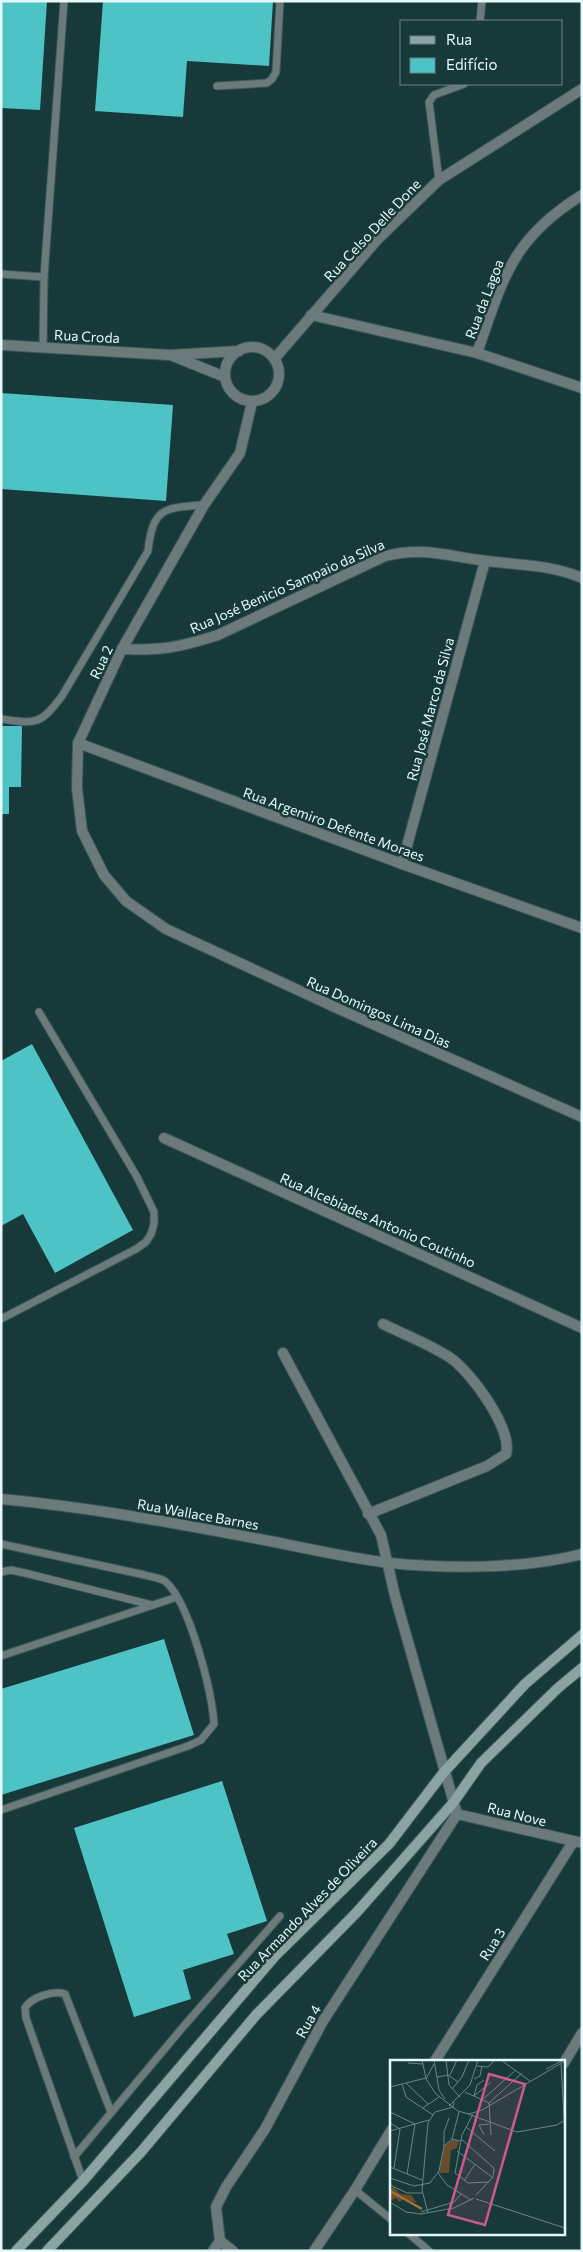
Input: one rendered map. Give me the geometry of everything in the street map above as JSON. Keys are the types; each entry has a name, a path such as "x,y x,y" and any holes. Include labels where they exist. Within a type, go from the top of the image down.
{"main road":[{"name":"Rua Armando Alves de Oliveira","path":"16,2251 82,2181 276,1956 389,1844 444,1772 525,1684 582,1635"},
{"path":"47,2251 141,2152 256,2015 358,1912 453,1803 481,1763 558,1688 582,1668"}],"street":[{"name":"Rua Celso Delle Done","path":"274,358 378,240 439,180 582,90"},
{"name":"Rua da Lagoa","path":"478,353 501,284 517,255 539,226 582,195"},
{"name":"Rua da Lagoa","path":"312,315 478,353 582,388"},
{"name":"Rua Croda","path":"1,345 170,354 239,351"},
{"path":"248,348 258,348 267,351 274,358 279,373 276,387 270,395 262,400 252,402 242,400 228,386 225,376 226,367 231,358 239,351 248,348"},
{"name":"Rua Croda","path":"170,354 225,376"},
{"name":"Rua 2","path":"166,929 126,902 104,875 82,831 77,788 78,743 122,649 204,505 240,453 252,402"},
{"name":"Rua José Benicio Sampaio da Silva","path":"122,649 155,650 191,644 218,635 385,556 398,553 436,552 485,561 554,569 582,578"},
{"name":"Rua José Marco da Silva","path":"402,864 485,561"},
{"name":"Rua Argemiro Defente Moraes","path":"78,743 402,864 582,928"},
{"name":"Rua Domingos Lima Dias","path":"166,929 357,1017 582,1116"},
{"name":"Rua Alcebiades Antonio Coutinho","path":"164,1138 582,1328"},
{"path":"368,1514 487,1466 506,1454 507,1439 494,1412 465,1372 450,1358 383,1324"},
{"path":"283,1353 381,1536 395,1596 457,1814"},
{"name":"Rua Wallace Barnes","path":"1,1499 144,1518 388,1563 439,1566 495,1565 532,1562 582,1554"},
{"name":"Rua Nove","path":"457,1814 577,1843"},
{"name":"Rua 4","path":"220,2241 216,2207 226,2187 265,2130 323,2021 457,1814"},
{"name":"Rua 3","path":"436,2060 577,1843"},
{"path":"566,2060 582,2033"},
{"path":"314,2251 355,2190 390,2132"},
{"path":"213,2251 220,2241 233,2251"}],"lane":[{"path":"43,347 44,278 64,1"},
{"path":"217,86 267,83 272,79 276,72 280,1"},
{"path":"480,20 482,1"},
{"path":"439,180 429,102 434,95 461,85"},
{"path":"1,274 44,278"},
{"path":"1,719 28,723 38,721 47,716 62,696 148,551 150,530 155,519 166,509 204,505"},
{"path":"1,1319 136,1249 146,1242 154,1224 154,1212 138,1177 38,1012"},
{"path":"1,1544 166,1581 177,1597 198,1654 213,1704 214,1724 201,1740 188,1746 1,1810"},
{"path":"1,1572 11,1570 153,1605"},
{"path":"1,1656 177,1597"},
{"path":"74,2157 183,2027 280,1916"},
{"path":"82,2181 26,2018 26,2008 30,2002 52,1993 65,1994 111,2112"},
{"path":"355,2190 390,2218"},
{"path":"409,2234 429,2251"}],"building":[{"path":"1,1 47,1 40,110 1,108"},
{"path":"103,1 273,1 269,66 187,61 183,117 95,111"},
{"path":"1,393 173,405 166,501 1,489"},
{"path":"1,726 22,726 21,787 9,787 9,814 1,814"},
{"path":"32,1044 133,1230 55,1273 23,1214 1,1226 1,1061"},
{"path":"164,1639 194,1735 1,1795 1,1689"},
{"path":"222,1781 267,1921 227,1934 234,1954 183,1970 191,1999 134,2017 74,1828"}]}
